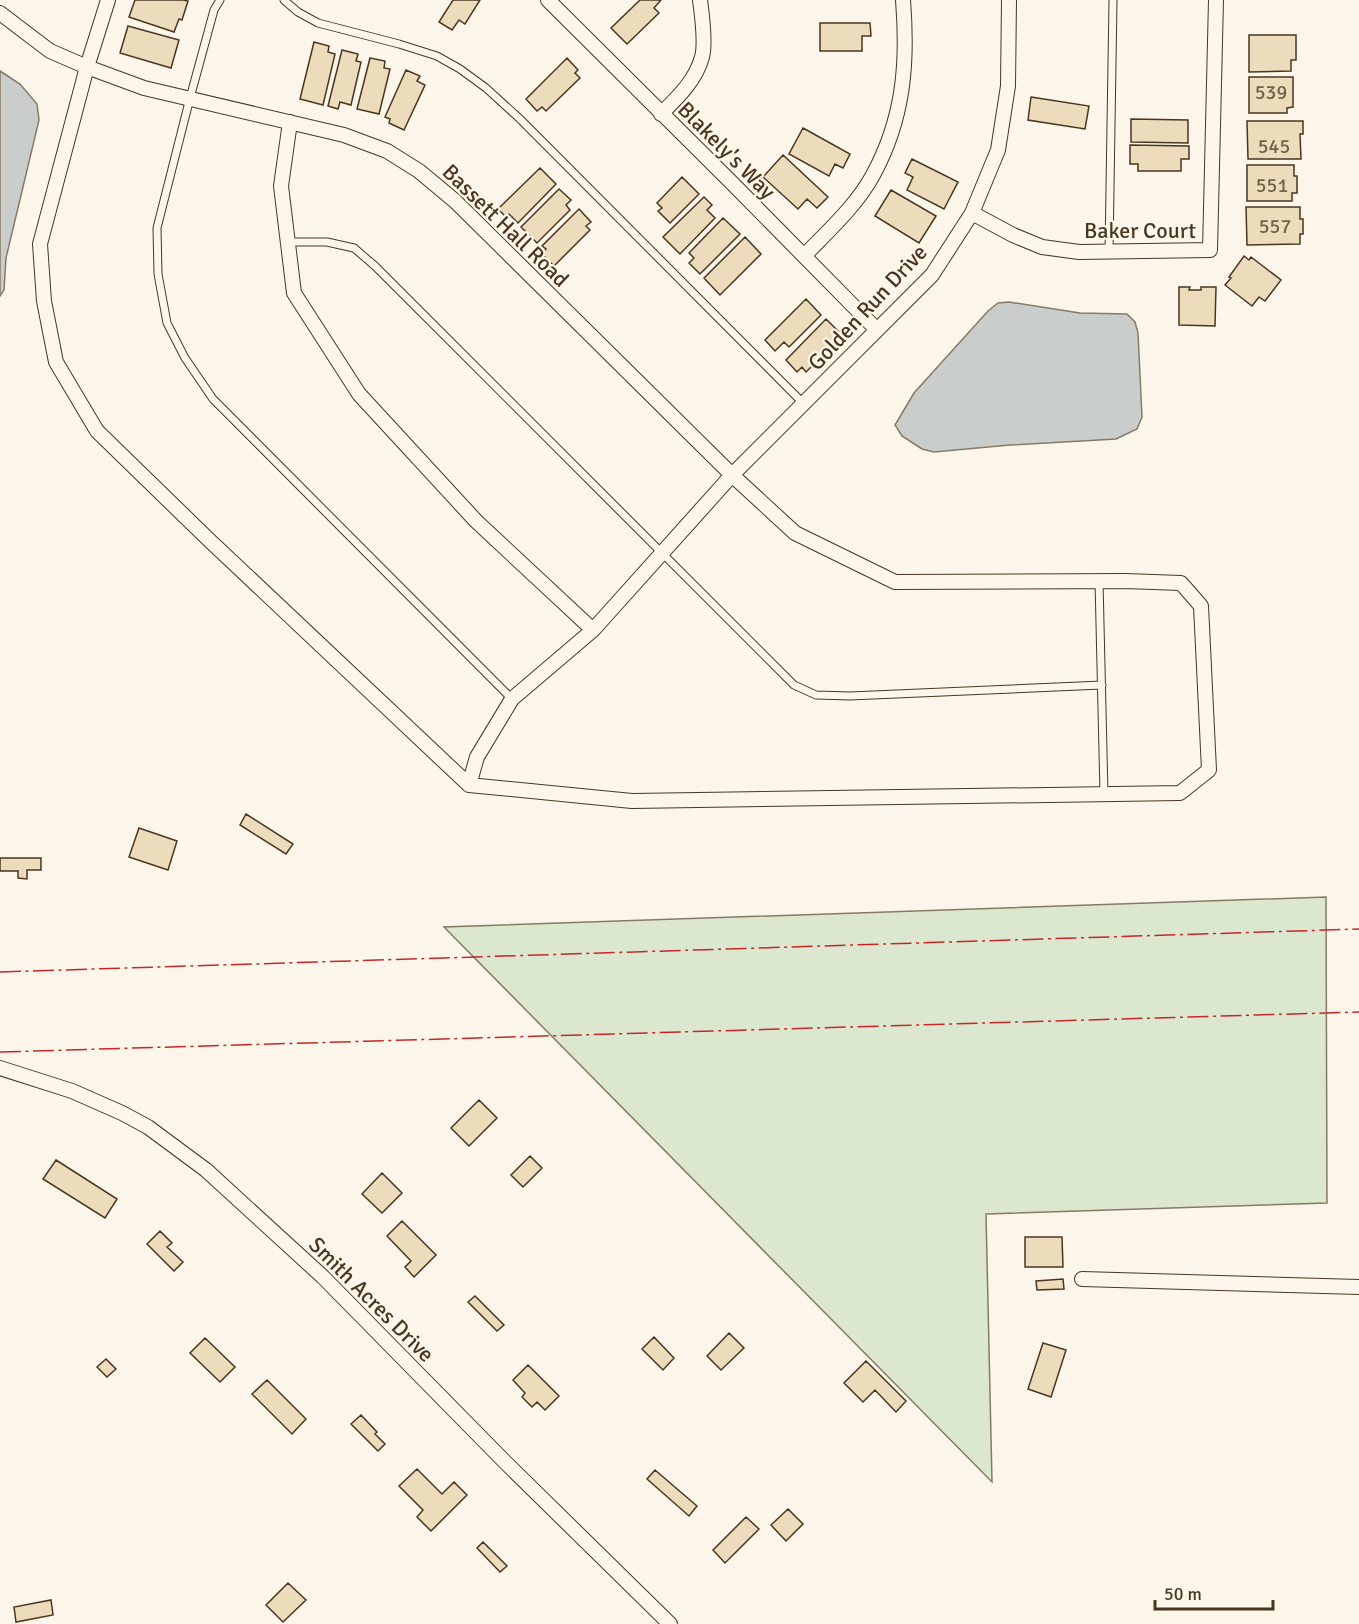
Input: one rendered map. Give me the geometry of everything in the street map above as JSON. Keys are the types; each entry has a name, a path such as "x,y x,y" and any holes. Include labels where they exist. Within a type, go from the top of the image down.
{"street":[{"path":"108,0 87,67 40,244 44,301 57,362 97,431 469,785 632,801 1104,794"},
{"name":"Blakely's Way","path":"548,0 877,330"},
{"path":"661,114 681,94 694,76 703,55 700,0"},
{"path":"804,256 847,212 873,177 894,129 903,83 906,32 903,0"},
{"name":"Golden Run Drive","path":"469,785 477,757 512,699 593,630 732,475 932,275 972,213 998,150 1008,86 1009,0"},
{"name":"Baker Court","path":"972,213 1013,235 1042,247 1079,252 1210,250 1216,0"},
{"name":"Bassett Hall Road","path":"0,13 50,51 87,67 144,88 344,135 387,152 418,171 455,201 732,475 795,533 895,582 1181,583 1201,606 1209,770 1180,793 1104,794"},
{"path":"290,122 281,186 294,293 359,394 476,521 593,630"},
{"name":"Smith Acres Drive","path":"0,1068 72,1091 122,1113 148,1127 206,1170 322,1277 670,1624"},
{"path":"1082,1279 1359,1287"}],"lane":[{"path":"220,0 214,10 157,228 158,274 167,324 185,358 213,399 512,699"},
{"path":"284,0 298,12 318,23 437,56 486,88 528,127 804,404"},
{"path":"1109,251 1113,0"},
{"path":"288,242 327,242 354,248 375,266 794,685 816,695 850,696 1102,686"},
{"path":"1099,581 1104,794"}],"green space":[{"path":"1326,897 1327,1203 986,1214 992,1482 444,927"}],"shaded area":[{"path":"0,71 20,84 37,104 39,120 6,258 4,290 0,296"},
{"path":"1009,302 1080,313 1127,314 1135,322 1138,333 1142,417 1137,429 1116,439 934,452 922,449 902,436 895,425 914,393 988,311 998,303"}],"building":[{"path":"135,0 188,1 182,20 179,19 174,32 129,17"},
{"path":"453,0 480,0 465,24 459,20 452,30 439,22"},
{"path":"640,0 661,0 654,8 659,13 627,44 611,28"},
{"path":"820,23 870,23 871,36 862,36 862,51 820,51"},
{"path":"128,26 179,40 171,68 120,53"},
{"path":"1249,35 1296,35 1296,60 1291,60 1291,71 1249,72"},
{"path":"314,42 329,46 328,52 335,54 323,105 300,99"},
{"path":"342,50 358,54 356,61 361,62 351,105 340,102 338,109 328,106"},
{"path":"370,58 385,61 384,68 390,69 379,114 357,109"},
{"path":"567,58 578,70 575,73 580,78 546,111 542,107 537,111 526,99"},
{"path":"406,70 420,76 417,81 425,85 404,130 389,123 390,119 385,117"},
{"path":"1249,77 1293,77 1293,107 1287,108 1287,113 1249,113"},
{"path":"1031,97 1089,106 1085,129 1028,120"},
{"path":"1131,119 1188,120 1188,143 1131,142"},
{"path":"1247,121 1303,121 1303,134 1300,134 1301,159 1248,159"},
{"path":"803,128 850,154 843,168 835,164 829,176 789,154"},
{"path":"1130,145 1189,146 1189,159 1181,159 1181,171 1138,171 1138,164 1130,164"},
{"path":"783,155 828,197 817,208 807,199 798,209 763,177"},
{"path":"912,159 958,182 944,209 907,190 913,177 905,173"},
{"path":"1247,165 1294,165 1294,176 1297,176 1297,193 1292,193 1292,201 1247,201"},
{"path":"540,168 556,184 518,223 509,214 506,217 498,209"},
{"path":"682,177 699,194 670,223 658,211 662,208 657,203"},
{"path":"559,189 571,200 566,205 570,210 537,243 521,227"},
{"path":"891,190 936,216 919,243 875,216"},
{"path":"704,197 712,205 707,210 715,218 680,254 663,237"},
{"path":"1246,207 1300,207 1303,234 1300,234 1300,244 1247,245"},
{"path":"579,209 591,222 586,226 590,230 554,266 542,254 546,249 542,246"},
{"path":"723,218 740,234 700,274 689,263 694,258 689,253"},
{"path":"745,237 761,254 720,295 704,278"},
{"path":"1244,256 1249,260 1251,257 1281,280 1265,301 1259,297 1252,306 1225,285"},
{"path":"1179,287 1201,290 1201,287 1216,287 1215,326 1179,325"},
{"path":"806,299 821,315 789,347 784,342 775,351 765,340"},
{"path":"826,319 843,336 806,372 802,367 797,372 786,360"},
{"path":"246,814 293,844 286,854 240,825"},
{"path":"139,828 177,841 168,870 129,857"},
{"path":"0,858 41,858 41,870 27,870 27,879 18,878 18,871 0,871"},
{"path":"479,1100 497,1118 469,1146 451,1128"},
{"path":"530,1156 542,1168 523,1187 511,1175"},
{"path":"56,1160 117,1199 105,1218 43,1179"},
{"path":"382,1173 402,1193 382,1213 362,1194"},
{"path":"402,1221 436,1255 414,1277 405,1267 411,1261 387,1236"},
{"path":"160,1231 172,1243 167,1247 183,1262 174,1271 147,1244"},
{"path":"1025,1237 1062,1237 1063,1267 1025,1267"},
{"path":"1063,1279 1064,1289 1037,1290 1036,1281"},
{"path":"475,1296 504,1325 497,1331 468,1302"},
{"path":"729,1333 744,1348 721,1370 707,1356"},
{"path":"654,1337 674,1358 663,1370 642,1349"},
{"path":"205,1338 235,1367 220,1382 190,1353"},
{"path":"1043,1343 1066,1350 1051,1397 1028,1389"},
{"path":"106,1359 116,1369 107,1377 97,1367"},
{"path":"866,1361 906,1401 896,1412 875,1390 863,1402 844,1383"},
{"path":"528,1365 559,1396 545,1410 537,1402 532,1407 522,1397 525,1393 513,1380"},
{"path":"267,1380 306,1419 292,1434 252,1394"},
{"path":"361,1415 385,1444 378,1451 351,1424"},
{"path":"417,1469 442,1494 454,1482 467,1495 431,1531 417,1517 423,1510 399,1486"},
{"path":"655,1470 697,1506 689,1516 647,1479"},
{"path":"788,1509 803,1524 786,1541 771,1525"},
{"path":"746,1517 759,1529 725,1563 713,1550"},
{"path":"483,1542 507,1566 500,1572 477,1548"},
{"path":"288,1583 306,1600 283,1622 266,1605"},
{"path":"51,1600 53,1615 16,1622 14,1607"}],"power":[{"path":"0,972 1359,929"},
{"path":"0,1052 1359,1012"}]}
